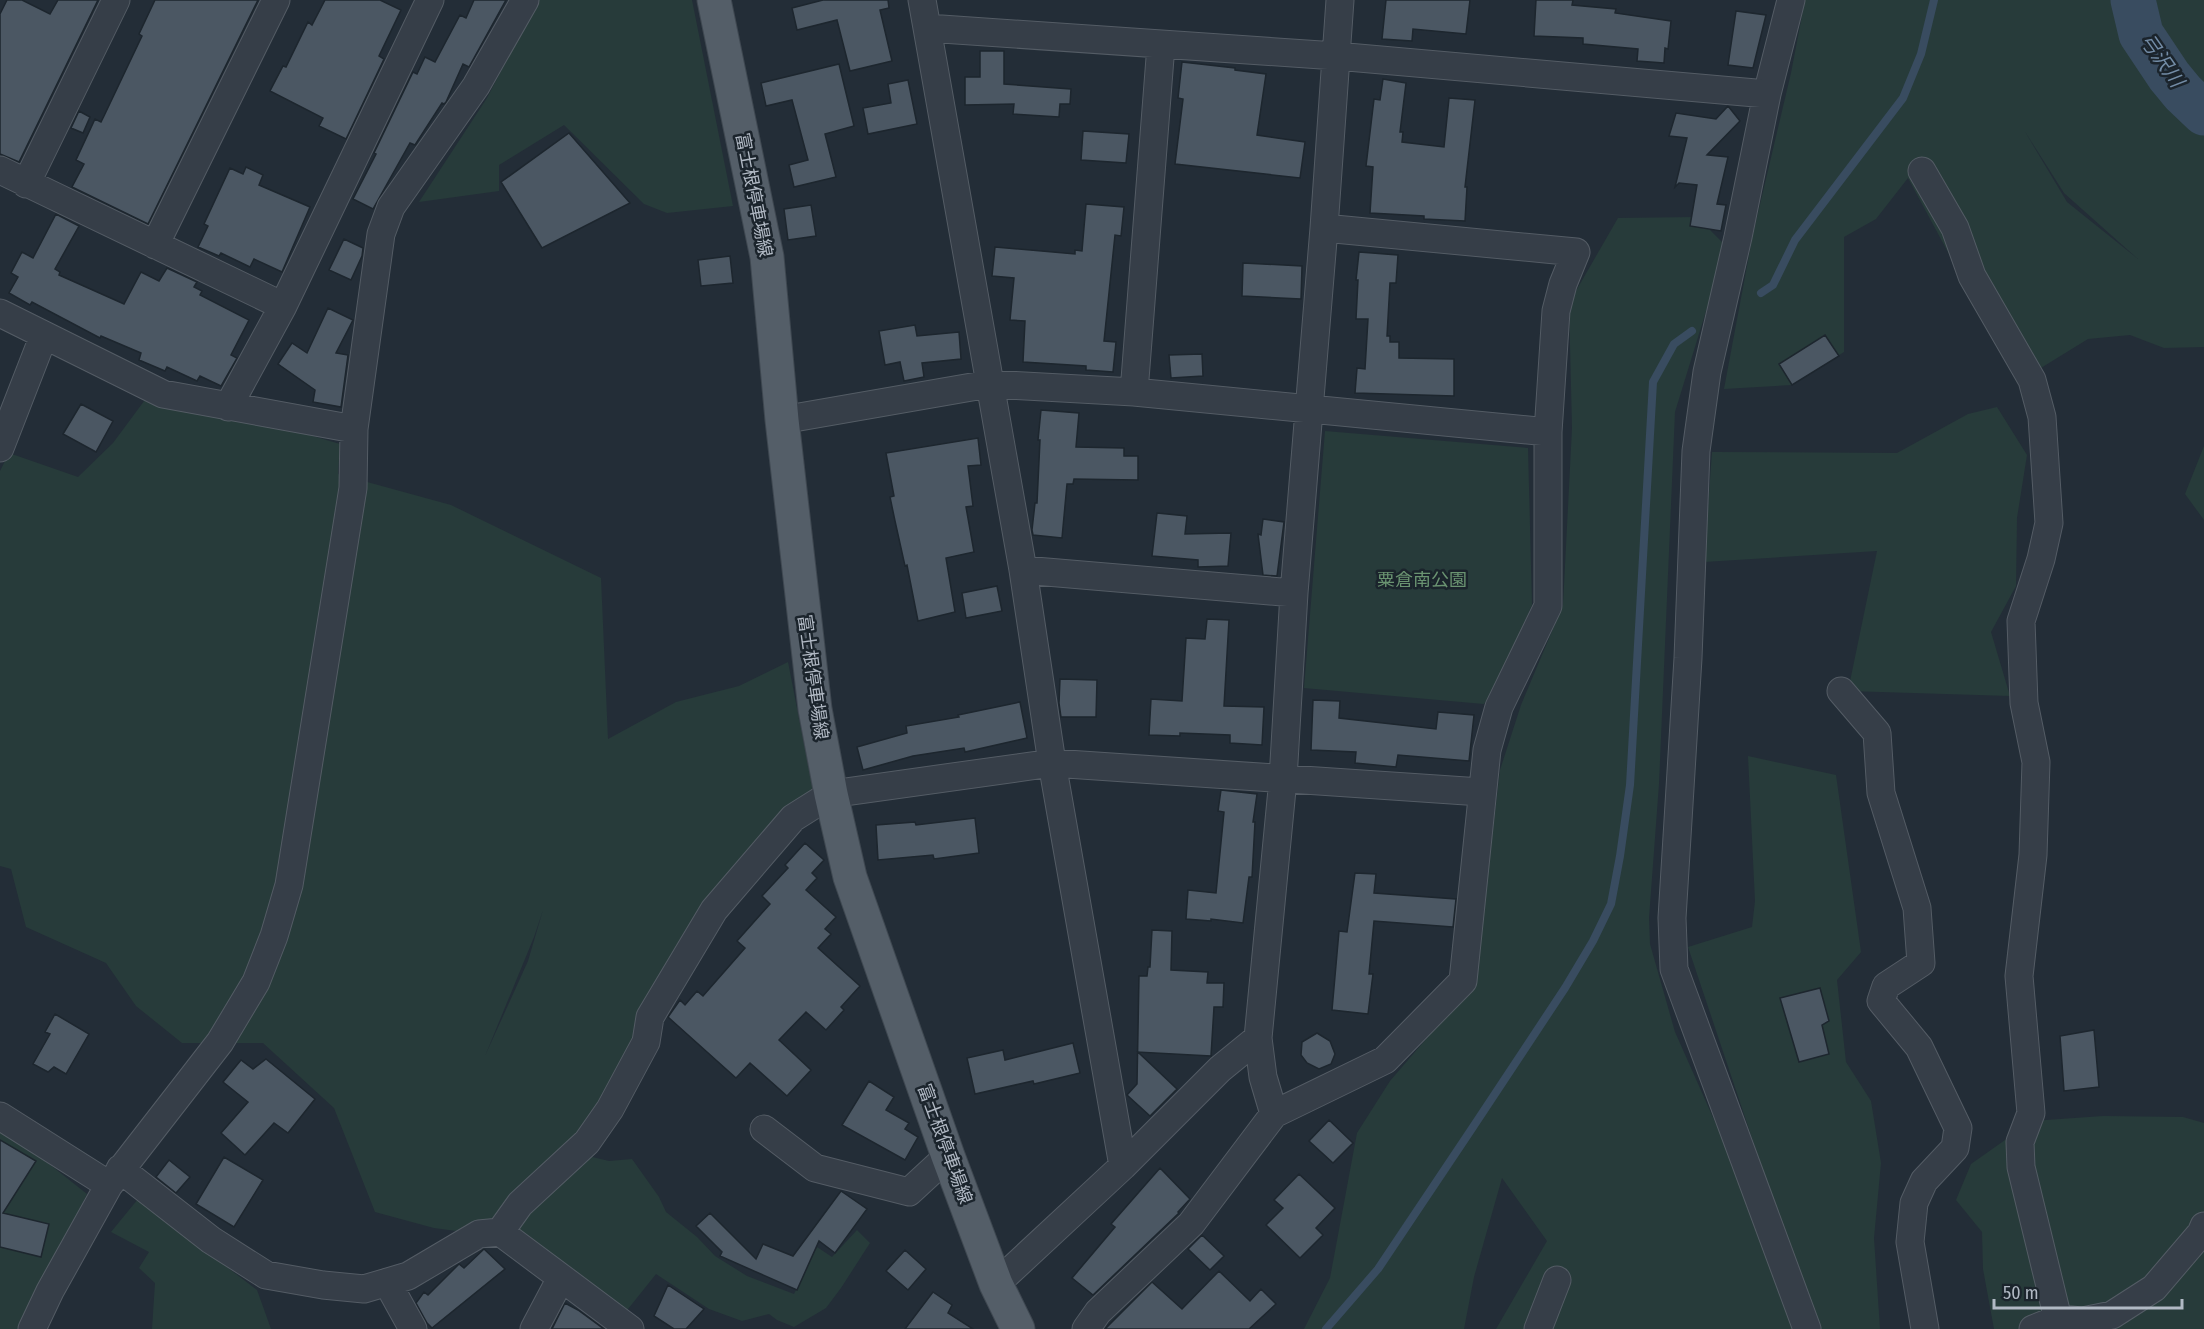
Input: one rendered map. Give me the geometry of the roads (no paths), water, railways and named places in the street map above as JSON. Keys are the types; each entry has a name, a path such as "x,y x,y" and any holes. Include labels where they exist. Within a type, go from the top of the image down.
{"main road":[{"name":"富士根停車場線","path":"714,0 767,257 782,420 815,709 831,794 850,877 948,1156 996,1284 1018,1329"}],"street":[{"path":"26,184 116,0"},
{"path":"155,244 276,0"},
{"path":"228,407 283,306 430,0"},
{"path":"33,1329 50,1291 115,1177 220,1042 256,982 274,936 289,885 353,488 354,429 381,234 391,207 476,86 525,0"},
{"path":"922,0 1023,570 1052,764 1123,1166"},
{"path":"1274,1114 1263,1077 1258,1038 1283,779 1294,593 1340,0"},
{"path":"1791,0 1767,94 1738,237 1707,372 1696,451 1687,670 1672,918 1674,969 1807,1329"},
{"path":"927,28 1336,56 1767,94"},
{"path":"1134,393 1161,45"},
{"path":"0,170 283,306"},
{"path":"1923,171 1955,228 1972,276 2032,380 2042,417 2049,523 2041,559 2021,621 2024,703 2036,762 2033,855 2019,976 2031,1113 2020,1142 2021,1167 2058,1319"},
{"path":"1086,1329 1098,1312 1191,1224 1274,1114 1385,1060 1463,981 1487,750 1499,706 1548,606 1548,432 1556,311 1563,284 1576,252 1324,228"},
{"path":"0,313 163,394 354,429"},
{"path":"0,448 44,335"},
{"path":"782,420 989,384 1134,393 1548,432"},
{"path":"1023,570 1294,593"},
{"path":"1841,691 1877,734 1881,794 1917,908 1921,963 1886,986 1881,1001 1919,1047 1958,1128 1954,1148 1924,1181 1914,1203 1910,1242 1925,1329"},
{"path":"500,1232 520,1204 587,1142 610,1110 646,1042 650,1017 714,910 793,818 831,794 1052,764 1481,792"},
{"path":"996,1284 1123,1166 1220,1069 1258,1038"},
{"path":"0,1116 115,1177 266,1275 323,1285 364,1289 408,1276 479,1234 500,1232 630,1329"},
{"path":"764,1129 815,1168 909,1192 948,1156"},
{"path":"2033,1329 2058,1319 2083,1321 2112,1315 2154,1288 2201,1233 2204,1226"},
{"path":"534,1329 561,1278"},
{"path":"1538,1329 1557,1280"},
{"path":"387,1282 401,1322"}],"waterway":[{"path":"1761,293 1773,285 1795,240 1903,98 1921,54 1934,0"},
{"name":"弓沢川","path":"2133,0 2141,34 2169,76 2204,113"},
{"path":"1326,1329 1378,1269 1565,988 1593,941 1611,904 1630,785 1653,382 1674,344 1692,331"}],"park label":[{"name":"粟倉南公園","path":"1422,580"}]}
